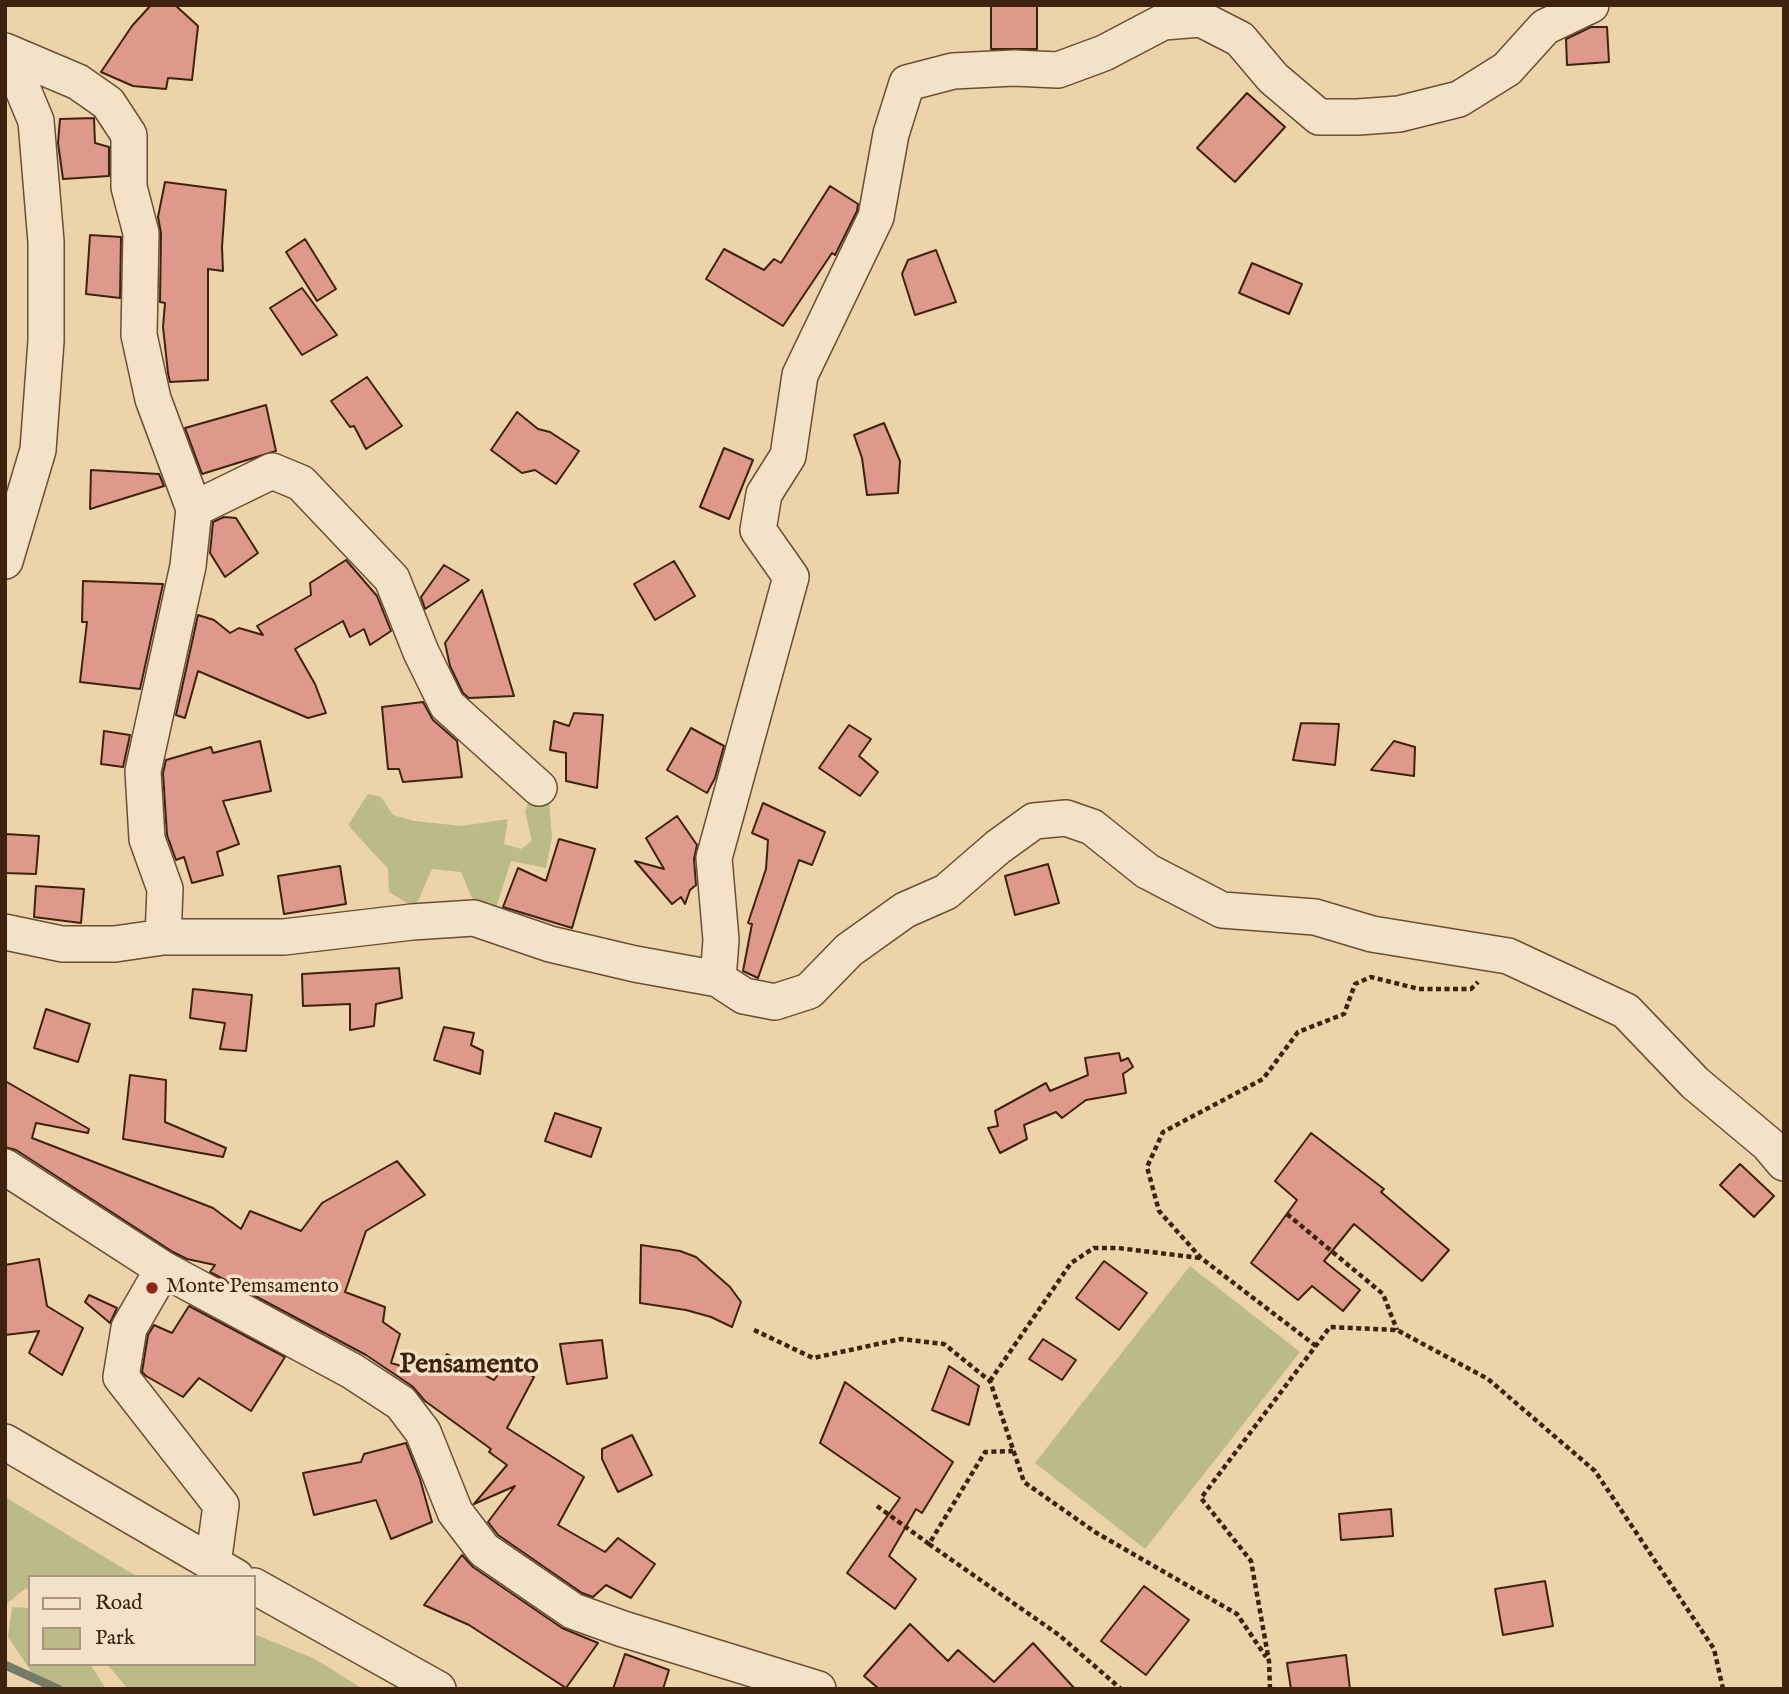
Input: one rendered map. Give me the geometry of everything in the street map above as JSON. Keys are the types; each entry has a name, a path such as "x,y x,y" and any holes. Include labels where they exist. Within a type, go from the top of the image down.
{"street":[{"path":"718,979 721,940 714,858 791,577 758,530 764,494 788,456 800,375 876,217 891,134 907,83 953,71 1014,68 1058,70 1104,52 1163,22 1201,19 1240,39 1273,78 1318,117 1399,114 1459,99 1507,69 1545,27 1591,5"},
{"path":"8,59 78,82 107,103 129,135 129,187 141,233 139,335 153,399 194,509 187,566 143,771 147,839 165,889 163,937"},
{"path":"5,104 14,89 8,59"},
{"path":"5,561 38,450 46,341 46,242 36,121 8,59"},
{"path":"194,509 272,471 301,483 392,579 421,652 447,705 540,788"},
{"path":"5,933 62,944 115,944 163,937 284,937 412,922 474,918 550,944 635,964 718,979 744,996 775,1002 809,991 849,950 905,910 946,892 998,847 1034,821 1066,818 1092,827 1147,871 1222,910 1315,916 1372,934 1508,956 1626,1011 1695,1083 1768,1144 1784,1163"},
{"path":"5,1167 167,1284 352,1371 401,1403 423,1432 455,1512 484,1550 573,1611 818,1689"},
{"path":"167,1284 129,1328 121,1377 221,1505 225,1570"},
{"path":"5,1442 225,1570"},
{"path":"256,1587 438,1689"}],"path":[{"path":"1316,1346 1201,1258 1159,1211 1147,1167 1163,1132 1263,1079 1298,1031 1344,1014 1355,984 1371,977 1419,989 1471,989 1508,956"},
{"path":"1287,1214 1383,1294 1397,1331"},
{"path":"990,1381 1071,1263 1094,1248 1118,1248 1201,1258"},
{"path":"1270,1689 1269,1661 1251,1561 1201,1498 1331,1327 1397,1331 1488,1380 1595,1471 1714,1649 1723,1689"},
{"path":"754,1330 813,1358 901,1339 944,1344 990,1381 1024,1482 1095,1532 1237,1614 1269,1661"},
{"path":"929,1544 985,1452 1013,1451"},
{"path":"877,1506 1059,1635 1121,1689"}],"green space":[{"path":"368,794 381,797 393,815 414,821 462,826 508,819 504,844 521,849 532,841 525,811 529,801 549,801 552,837 546,868 511,861 494,914 472,898 461,872 432,869 415,908 389,892 388,869 348,825"},
{"path":"1190,1266 1300,1352 1145,1549 1035,1463"},
{"path":"5,1497 135,1575 28,1575 28,1590 26,1588 5,1605"},
{"path":"12,1607 28,1608 28,1666 91,1666 106,1689 43,1689 8,1637"},
{"path":"256,1635 315,1659 363,1689 128,1689 109,1666 256,1666"}],"building":[{"path":"151,5 175,5 198,26 192,80 168,78 166,89 133,86 101,72 132,26"},
{"path":"991,5 1037,5 1037,49 991,49"},
{"path":"1591,27 1607,27 1609,62 1567,65 1566,39"},
{"path":"1247,93 1285,127 1235,182 1197,148"},
{"path":"94,118 95,143 109,147 109,176 63,179 58,143 60,119"},
{"path":"165,182 226,190 223,271 208,269 208,380 170,382 168,373 163,327 165,303 160,302 161,233 158,217"},
{"path":"830,186 858,204 857,211 835,255 832,253 783,326 706,279 724,249 764,270 774,259 781,263"},
{"path":"90,235 121,237 120,298 86,294"},
{"path":"305,239 336,289 317,301 286,252"},
{"path":"936,250 956,302 915,315 902,274 908,260"},
{"path":"1252,263 1302,284 1289,314 1239,293"},
{"path":"302,288 337,335 302,355 270,308"},
{"path":"367,377 402,426 366,449 354,426 350,427 331,401"},
{"path":"266,405 276,451 202,474 185,428"},
{"path":"517,412 538,429 550,432 579,451 556,484 535,470 522,473 491,450"},
{"path":"884,423 900,461 898,493 867,495 862,458 854,435"},
{"path":"724,448 753,460 729,519 700,507"},
{"path":"91,470 159,474 164,486 90,509"},
{"path":"224,517 236,518 258,553 225,577 210,553 213,522"},
{"path":"346,560 377,596 391,631 370,645 364,629 350,637 343,621 295,649 315,684 326,713 308,718 198,671 185,718 176,715 198,615 214,620 230,633 239,628 263,635 257,626 311,595 310,583"},
{"path":"674,561 695,596 655,620 634,584"},
{"path":"444,565 469,580 425,609 421,597"},
{"path":"83,581 163,584 140,689 80,682 87,622 82,622"},
{"path":"482,590 514,696 469,698 463,693 450,666 445,643"},
{"path":"423,702 433,720 457,741 462,777 403,782 399,769 388,769 382,707"},
{"path":"574,713 603,715 597,788 566,781 566,753 550,750 554,721 569,726"},
{"path":"1301,723 1339,724 1335,765 1293,760"},
{"path":"849,725 871,739 859,756 878,772 860,796 819,768"},
{"path":"691,728 724,746 715,778 707,793 667,770"},
{"path":"104,731 130,735 123,767 101,764"},
{"path":"260,741 271,791 223,801 239,844 217,852 223,875 192,883 184,857 176,860 167,835 163,773 166,760 211,747 213,753"},
{"path":"1394,741 1415,747 1414,776 1371,770"},
{"path":"763,803 825,832 812,865 799,860 758,978 743,971 752,924 748,923 766,869 768,840 752,833"},
{"path":"677,816 697,845 694,859 696,885 690,890 685,904 681,897 672,904 635,861 664,869 646,838"},
{"path":"5,834 39,836 36,874 5,873"},
{"path":"559,839 595,849 572,928 503,907 518,868 546,881"},
{"path":"1048,864 1059,903 1015,915 1005,876"},
{"path":"340,866 346,904 284,914 278,876"},
{"path":"36,886 84,889 81,923 34,917"},
{"path":"399,968 402,998 376,1004 374,1026 350,1030 350,1004 303,1006 302,974"},
{"path":"193,989 252,995 246,1051 220,1049 225,1023 190,1018"},
{"path":"46,1009 90,1024 78,1062 34,1048"},
{"path":"444,1027 474,1033 471,1045 483,1051 480,1074 434,1060"},
{"path":"1119,1053 1121,1061 1128,1058 1133,1067 1123,1074 1126,1093 1086,1100 1062,1118 1056,1112 1024,1125 1027,1139 1000,1153 988,1128 998,1126 995,1111 1046,1083 1050,1091 1088,1075 1085,1058"},
{"path":"130,1075 166,1080 165,1122 226,1148 223,1157 123,1139"},
{"path":"5,1081 89,1129 88,1133 36,1123 32,1138 213,1208 241,1229 250,1211 301,1231 322,1203 397,1161 425,1195 366,1231 345,1292 385,1307 383,1322 400,1334 391,1363 434,1375 447,1354 494,1380 508,1361 534,1377 507,1428 584,1477 558,1525 605,1552 618,1538 655,1564 631,1598 606,1585 593,1597 582,1593 498,1535 488,1522 515,1486 474,1504 507,1465 489,1452 491,1449 425,1401 412,1386 366,1355 210,1272 215,1265 187,1259 173,1252 16,1150 5,1147"},
{"path":"555,1113 601,1128 591,1157 545,1141"},
{"path":"1311,1133 1384,1189 1381,1192 1449,1250 1422,1281 1354,1224 1324,1261 1360,1290 1343,1311 1312,1286 1298,1300 1251,1263 1297,1200 1275,1181"},
{"path":"1740,1164 1774,1196 1754,1217 1720,1185"},
{"path":"641,1245 680,1251 696,1257 730,1287 741,1302 732,1327 711,1317 686,1310 640,1303"},
{"path":"39,1259 47,1306 83,1328 62,1375 29,1353 39,1331 5,1335 5,1265"},
{"path":"1104,1261 1147,1293 1119,1330 1076,1298"},
{"path":"89,1295 117,1308 110,1323 85,1302"},
{"path":"189,1306 285,1357 251,1411 199,1378 183,1397 142,1372 148,1335 154,1325 172,1333"},
{"path":"1043,1339 1076,1360 1062,1380 1029,1359"},
{"path":"602,1340 607,1378 567,1384 560,1344"},
{"path":"949,1366 979,1386 969,1425 932,1410"},
{"path":"845,1382 953,1462 922,1513 916,1509 889,1556 916,1579 895,1609 847,1573 900,1498 820,1443"},
{"path":"632,1435 652,1475 618,1492 602,1459 602,1449"},
{"path":"406,1443 432,1522 391,1539 376,1500 314,1515 303,1473 361,1462 364,1454"},
{"path":"1391,1509 1393,1536 1341,1540 1339,1514"},
{"path":"462,1555 473,1567 562,1628 598,1643 566,1688 469,1625 424,1605"},
{"path":"1545,1581 1553,1626 1503,1635 1495,1589"},
{"path":"1144,1586 1189,1620 1146,1675 1101,1641"},
{"path":"910,1624 948,1661 958,1650 994,1682 1033,1643 1075,1689 879,1689 864,1676"},
{"path":"625,1654 669,1670 663,1689 613,1689"},
{"path":"1346,1655 1350,1689 1291,1689 1287,1663"}],"waterway":[{"path":"5,1665 58,1689"}],"place":[{"name":"Monte Pemsamento","path":"152,1288"}],"district":[{"name":"Pensamento","path":"469,1366"}]}
